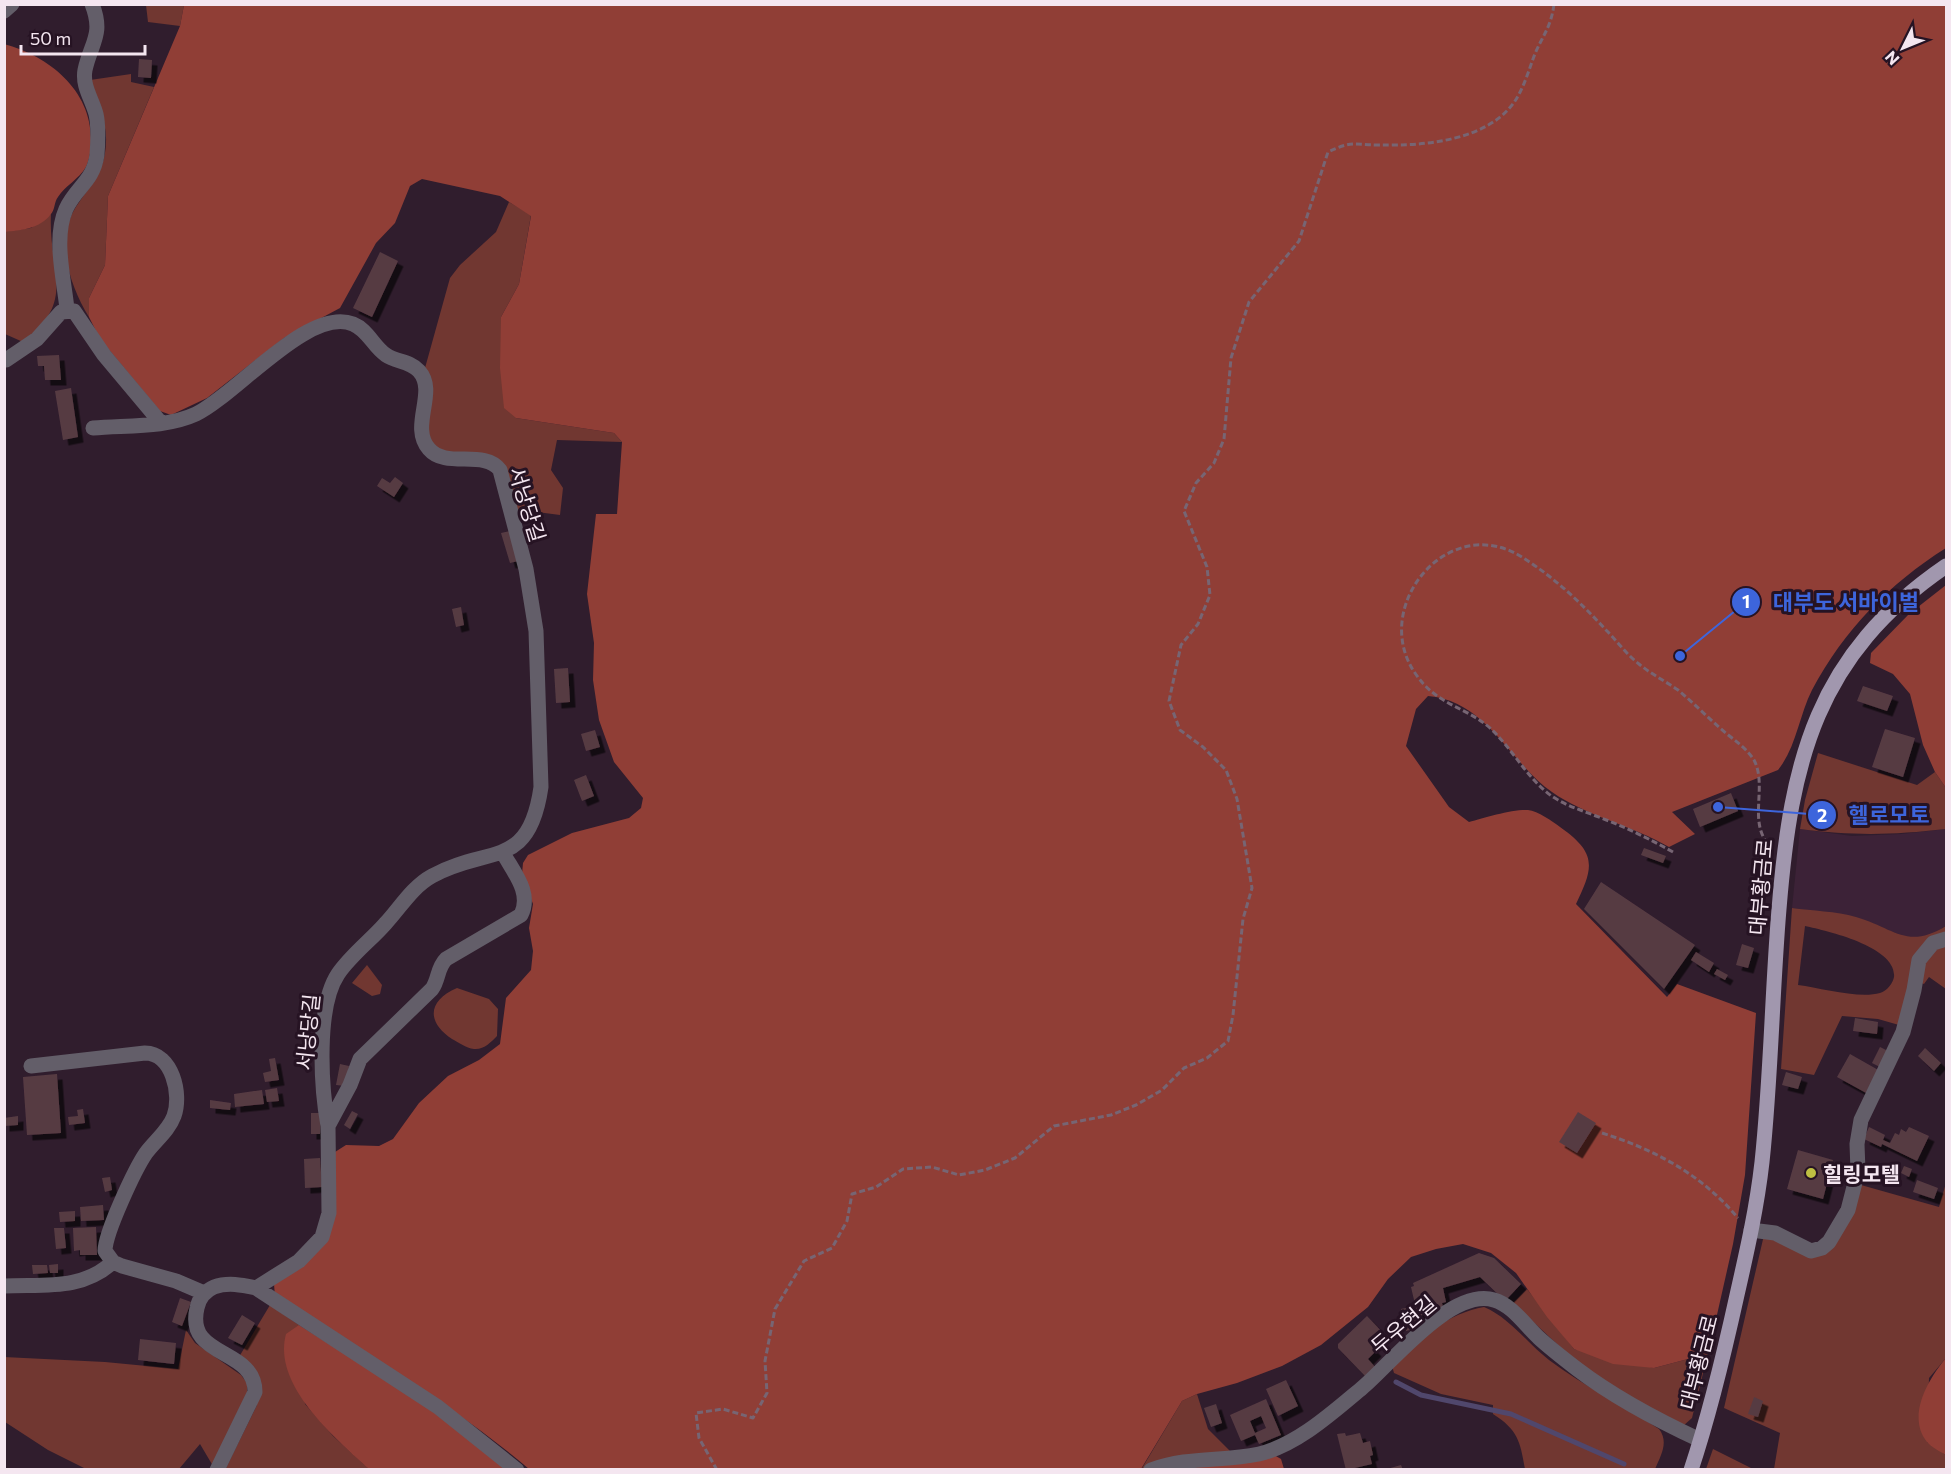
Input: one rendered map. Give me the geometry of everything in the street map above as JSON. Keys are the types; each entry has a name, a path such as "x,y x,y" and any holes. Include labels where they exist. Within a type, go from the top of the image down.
{"main road":[{"name":"대부황금로","path":"1691,1470 1726,1341 1766,1119 1783,856 1798,769 1822,704 1848,660 1892,609 1947,566"}],"lane":[{"path":"4,11 12,4"},
{"path":"67,309 62,255 62,223 69,203 94,170 98,143 96,114 85,81 85,71 99,27 92,4"},
{"path":"6,360 37,339 56,316 67,309"},
{"path":"67,309 79,316 104,355 161,423"},
{"name":"서낭당길","path":"93,428 161,423 186,418 209,407 309,330 329,323 345,322 366,333 385,354 420,372 425,387 422,439 432,452 445,458 484,461 496,465 502,476 526,568 536,631 541,788 534,821 526,834 503,854 461,863 429,877 407,897 337,976 326,1003 322,1082 328,1126 327,1226 313,1249 278,1276 256,1288"},
{"name":"서낭당길","path":"328,1126 350,1085 360,1059 432,989 437,982 440,965 521,915 525,907 525,895 503,854"},
{"path":"1746,1226 1775,1233 1811,1251 1822,1248 1838,1230 1855,1188 1858,1171 1857,1144 1861,1120 1903,1032 1919,960 1933,943 1947,939"},
{"path":"31,1066 151,1053 164,1062 177,1097 174,1116 142,1159 107,1235 105,1251 113,1262 204,1293"},
{"path":"4,1286 78,1283 96,1276 113,1262"},
{"path":"218,1470 251,1402 255,1383 247,1369 197,1333 195,1316 198,1301 204,1293 225,1284 256,1288 438,1407 517,1470"},
{"name":"두우현길","path":"1151,1470 1180,1461 1260,1454 1294,1439 1365,1386 1411,1339 1435,1321 1458,1306 1483,1298 1504,1305 1558,1355 1605,1388 1700,1440"}],"path":[{"path":"717,1470 699,1438 696,1413 723,1409 753,1418 767,1394 765,1361 775,1309 804,1261 832,1248 847,1221 852,1194 876,1186 903,1169 932,1167 959,1174 985,1170 1015,1158 1054,1126 1111,1115 1136,1105 1162,1090 1184,1068 1208,1058 1228,1041 1244,919 1252,888 1249,856 1237,798 1226,770 1203,747 1180,730 1170,701 1181,645 1198,624 1210,595 1207,567 1184,511 1196,483 1214,463 1224,439 1231,358 1240,327 1249,302 1299,242 1328,152 1351,142 1380,145 1435,141 1491,124 1515,102 1537,48 1551,25 1554,4"},
{"path":"1672,852 1636,833 1569,806 1552,796 1537,783 1490,728 1442,701 1414,672 1405,652 1402,621 1411,591 1431,563 1457,547 1488,544 1523,557 1569,591 1637,663 1676,689 1745,748 1754,760 1760,781 1759,819 1762,835 1773,849"},
{"path":"1602,1133 1640,1145 1683,1169 1706,1185 1746,1226"}],"shaded area":[{"path":"146,5 184,5 180,26 148,22"},
{"path":"184,5 1946,5 1946,548 1887,593 1853,628 1812,690 1789,752 1778,770 1672,812 1695,834 1669,847 1579,807 1552,792 1482,721 1449,700 1428,696 1416,709 1406,746 1449,807 1469,822 1506,812 1528,810 1545,817 1572,836 1581,845 1589,861 1586,880 1576,904 1667,997 1677,984 1756,1013 1745,1175 1733,1244 1712,1337 1688,1359 1654,1368 1613,1364 1574,1349 1547,1317 1516,1273 1491,1253 1463,1244 1411,1257 1388,1279 1368,1307 1321,1345 1282,1366 1182,1401 1141,1469 529,1469 437,1400 275,1297 274,1284 315,1251 335,1152 346,1145 379,1146 393,1139 419,1103 448,1076 479,1060 500,1044 506,998 531,970 533,951 529,928 533,904 522,874 523,863 528,855 572,833 629,818 641,808 643,798 614,762 599,720 593,680 594,643 587,594 596,514 617,514 622,442 614,433 516,418 504,408 500,368 501,317 519,284 531,216 500,196 422,179 410,186 395,223 376,243 340,308 284,338 207,398 171,415 160,411 100,339 89,317 89,298 105,265 108,196 180,26"},
{"path":"4,44 37,57 64,78 84,105 91,139 86,167 61,193 47,219 30,228 5,232"},
{"path":"131,74 131,82 154,87 108,196 105,265 89,298 89,317 72,280 66,252 66,238 73,212 95,180 105,153 105,126 90,80"},
{"path":"509,202 531,215 519,284 501,317 516,418 614,433 622,442 557,440 551,470 563,488 560,515 514,509 506,472 439,451 427,436 425,368 450,278 460,265 496,232"},
{"path":"51,214 55,298 50,312 40,327 23,342 5,334 4,232 31,228"},
{"path":"1946,585 1946,788 1935,772 1923,745 1910,694 1893,674 1870,663 1871,653 1909,614"},
{"path":"1818,753 1917,785 1935,772 1946,788 1946,829 1873,834 1800,829 1805,800"},
{"path":"1800,829 1852,836 1946,829 1946,926 1928,937 1905,937 1855,917 1792,908"},
{"path":"1792,908 1848,915 1910,937 1932,933 1946,926 1946,936 1930,942 1899,1025 1878,1019 1842,1016 1814,1075 1781,1069","holes":["1805,926 1844,936 1885,957 1892,966 1894,977 1889,987 1880,993 1862,995 1798,985"]},
{"path":"1946,944 1946,989 1929,977 1924,984 1918,982 1928,952"},
{"path":"367,965 382,985 380,994 372,996 352,983"},
{"path":"457,988 489,999 498,1009 497,1036 484,1047 474,1049 465,1046 452,1039 437,1025 434,1018 436,1005"},
{"path":"1946,1183 1946,1358 1929,1378 1927,1442 1946,1455 1946,1469 1774,1469 1780,1433 1724,1408 1764,1235 1817,1256 1861,1185 1939,1207"},
{"path":"1527,1289 1574,1349 1654,1368 1688,1359 1712,1337 1692,1418 1683,1426 1631,1399 1572,1358 1513,1303"},
{"path":"270,1305 299,1325 305,1404 333,1436 369,1469 225,1470 257,1405 239,1357"},
{"path":"1484,1307 1518,1331 1549,1360 1659,1429 1664,1444 1655,1469 1525,1469 1513,1431 1493,1414 1493,1405 1441,1394 1394,1373 1392,1366 1400,1356 1433,1329 1459,1315"},
{"path":"299,1325 418,1400 508,1469 369,1469 324,1426 297,1391 288,1372 284,1353 286,1334"},
{"path":"186,1330 195,1343 241,1375 247,1383 247,1393 213,1466 200,1444 179,1469 86,1469 48,1450 5,1422 4,1357 105,1362 178,1369"},
{"path":"1946,1358 1946,1455 1933,1448 1921,1432 1919,1409 1927,1387"},
{"path":"1197,1394 1208,1429 1231,1452 1156,1464 1141,1470 1182,1401"},
{"path":"1713,1449 1753,1469 1706,1469"},
{"path":"1274,1455 1281,1459 1284,1469 1167,1470"}],"building":[{"path":"139,59 152,60 151,78 138,77"},
{"path":"380,252 398,261 372,317 353,308"},
{"path":"59,355 61,380 45,380 44,366 38,366 37,356"},
{"path":"71,388 78,437 63,440 55,391"},
{"path":"395,477 403,483 394,497 377,486 382,478 390,483"},
{"path":"510,531 518,561 510,563 501,533"},
{"path":"461,607 464,625 456,627 452,609"},
{"path":"568,668 570,702 556,703 554,669"},
{"path":"1863,686 1893,696 1887,711 1857,701"},
{"path":"1885,729 1915,738 1903,777 1872,767"},
{"path":"595,730 600,747 586,751 581,734"},
{"path":"586,775 594,796 582,801 574,780"},
{"path":"1731,793 1738,811 1700,827 1693,809"},
{"path":"1644,848 1666,856 1663,863 1641,855"},
{"path":"1601,882 1695,945 1664,989 1584,909"},
{"path":"1742,944 1754,948 1748,968 1736,965"},
{"path":"1696,952 1714,963 1709,972 1691,960"},
{"path":"1717,969 1728,975 1725,980 1714,974"},
{"path":"1855,1018 1878,1022 1877,1034 1853,1031"},
{"path":"1880,1047 1888,1051 1880,1067 1872,1063"},
{"path":"1925,1048 1941,1063 1934,1071 1918,1056"},
{"path":"1850,1054 1880,1071 1868,1094 1837,1077"},
{"path":"275,1058 279,1080 265,1082 263,1073 271,1071 269,1059"},
{"path":"340,1064 349,1066 346,1086 336,1085"},
{"path":"1786,1072 1802,1077 1798,1089 1782,1085"},
{"path":"57,1074 61,1133 27,1135 23,1077"},
{"path":"277,1088 279,1101 267,1102 265,1090"},
{"path":"262,1090 264,1104 235,1107 234,1094"},
{"path":"210,1100 231,1103 230,1110 210,1108"},
{"path":"83,1109 85,1123 69,1125 68,1117 78,1116 77,1110"},
{"path":"352,1111 358,1114 350,1129 344,1125"},
{"path":"1578,1112 1596,1123 1577,1153 1559,1142"},
{"path":"311,1113 321,1113 320,1134 311,1134"},
{"path":"18,1116 18,1125 4,1126 4,1118"},
{"path":"1869,1127 1885,1135 1883,1140 1890,1143 1895,1133 1899,1135 1901,1129 1906,1132 1909,1127 1929,1136 1917,1161 1882,1144 1881,1147 1864,1139"},
{"path":"1798,1150 1833,1160 1823,1199 1787,1189"},
{"path":"320,1158 322,1187 305,1188 304,1159"},
{"path":"1904,1166 1912,1169 1909,1177 1901,1173"},
{"path":"110,1177 112,1190 105,1192 102,1178"},
{"path":"1917,1180 1938,1188 1934,1199 1913,1192"},
{"path":"103,1205 104,1220 81,1221 80,1207"},
{"path":"75,1211 75,1221 60,1222 59,1212"},
{"path":"96,1227 97,1255 80,1255 80,1250 74,1251 73,1228"},
{"path":"54,1228 64,1228 66,1248 56,1249"},
{"path":"1479,1253 1494,1258 1521,1284 1505,1301 1480,1277 1443,1288 1446,1302 1442,1303 1444,1311 1429,1318 1427,1313 1418,1317 1411,1287 1414,1286 1413,1283"},
{"path":"58,1264 58,1273 50,1273 49,1265"},
{"path":"32,1265 47,1265 48,1273 33,1274"},
{"path":"180,1298 191,1302 182,1326 172,1322"},
{"path":"1414,1306 1419,1328 1406,1331 1401,1309"},
{"path":"242,1315 255,1323 242,1345 228,1338"},
{"path":"1367,1316 1385,1335 1372,1347 1376,1351 1368,1359 1376,1368 1366,1377 1338,1348 1338,1344"},
{"path":"140,1339 176,1343 174,1364 138,1360"},
{"path":"1286,1380 1298,1406 1278,1416 1266,1389"},
{"path":"1754,1397 1763,1401 1758,1417 1748,1414"},
{"path":"1266,1399 1281,1435 1259,1444 1255,1435 1241,1441 1230,1415","holes":["1261,1416 1266,1428 1255,1433 1250,1421"]},
{"path":"1216,1404 1222,1423 1211,1427 1204,1408"},
{"path":"1345,1433 1346,1436 1360,1433 1363,1443 1370,1441 1372,1464 1346,1470 1337,1434"},
{"path":"1401,1465 1403,1470 1387,1470 1387,1469"}],"waterway":[{"path":"1396,1382 1421,1395 1511,1414 1624,1464"}],"place":[{"name":"대부도 서바이벌","path":"1680,656"},
{"name":"헬로모토","path":"1718,807"},
{"name":"힐링모텔","path":"1811,1173"}]}
